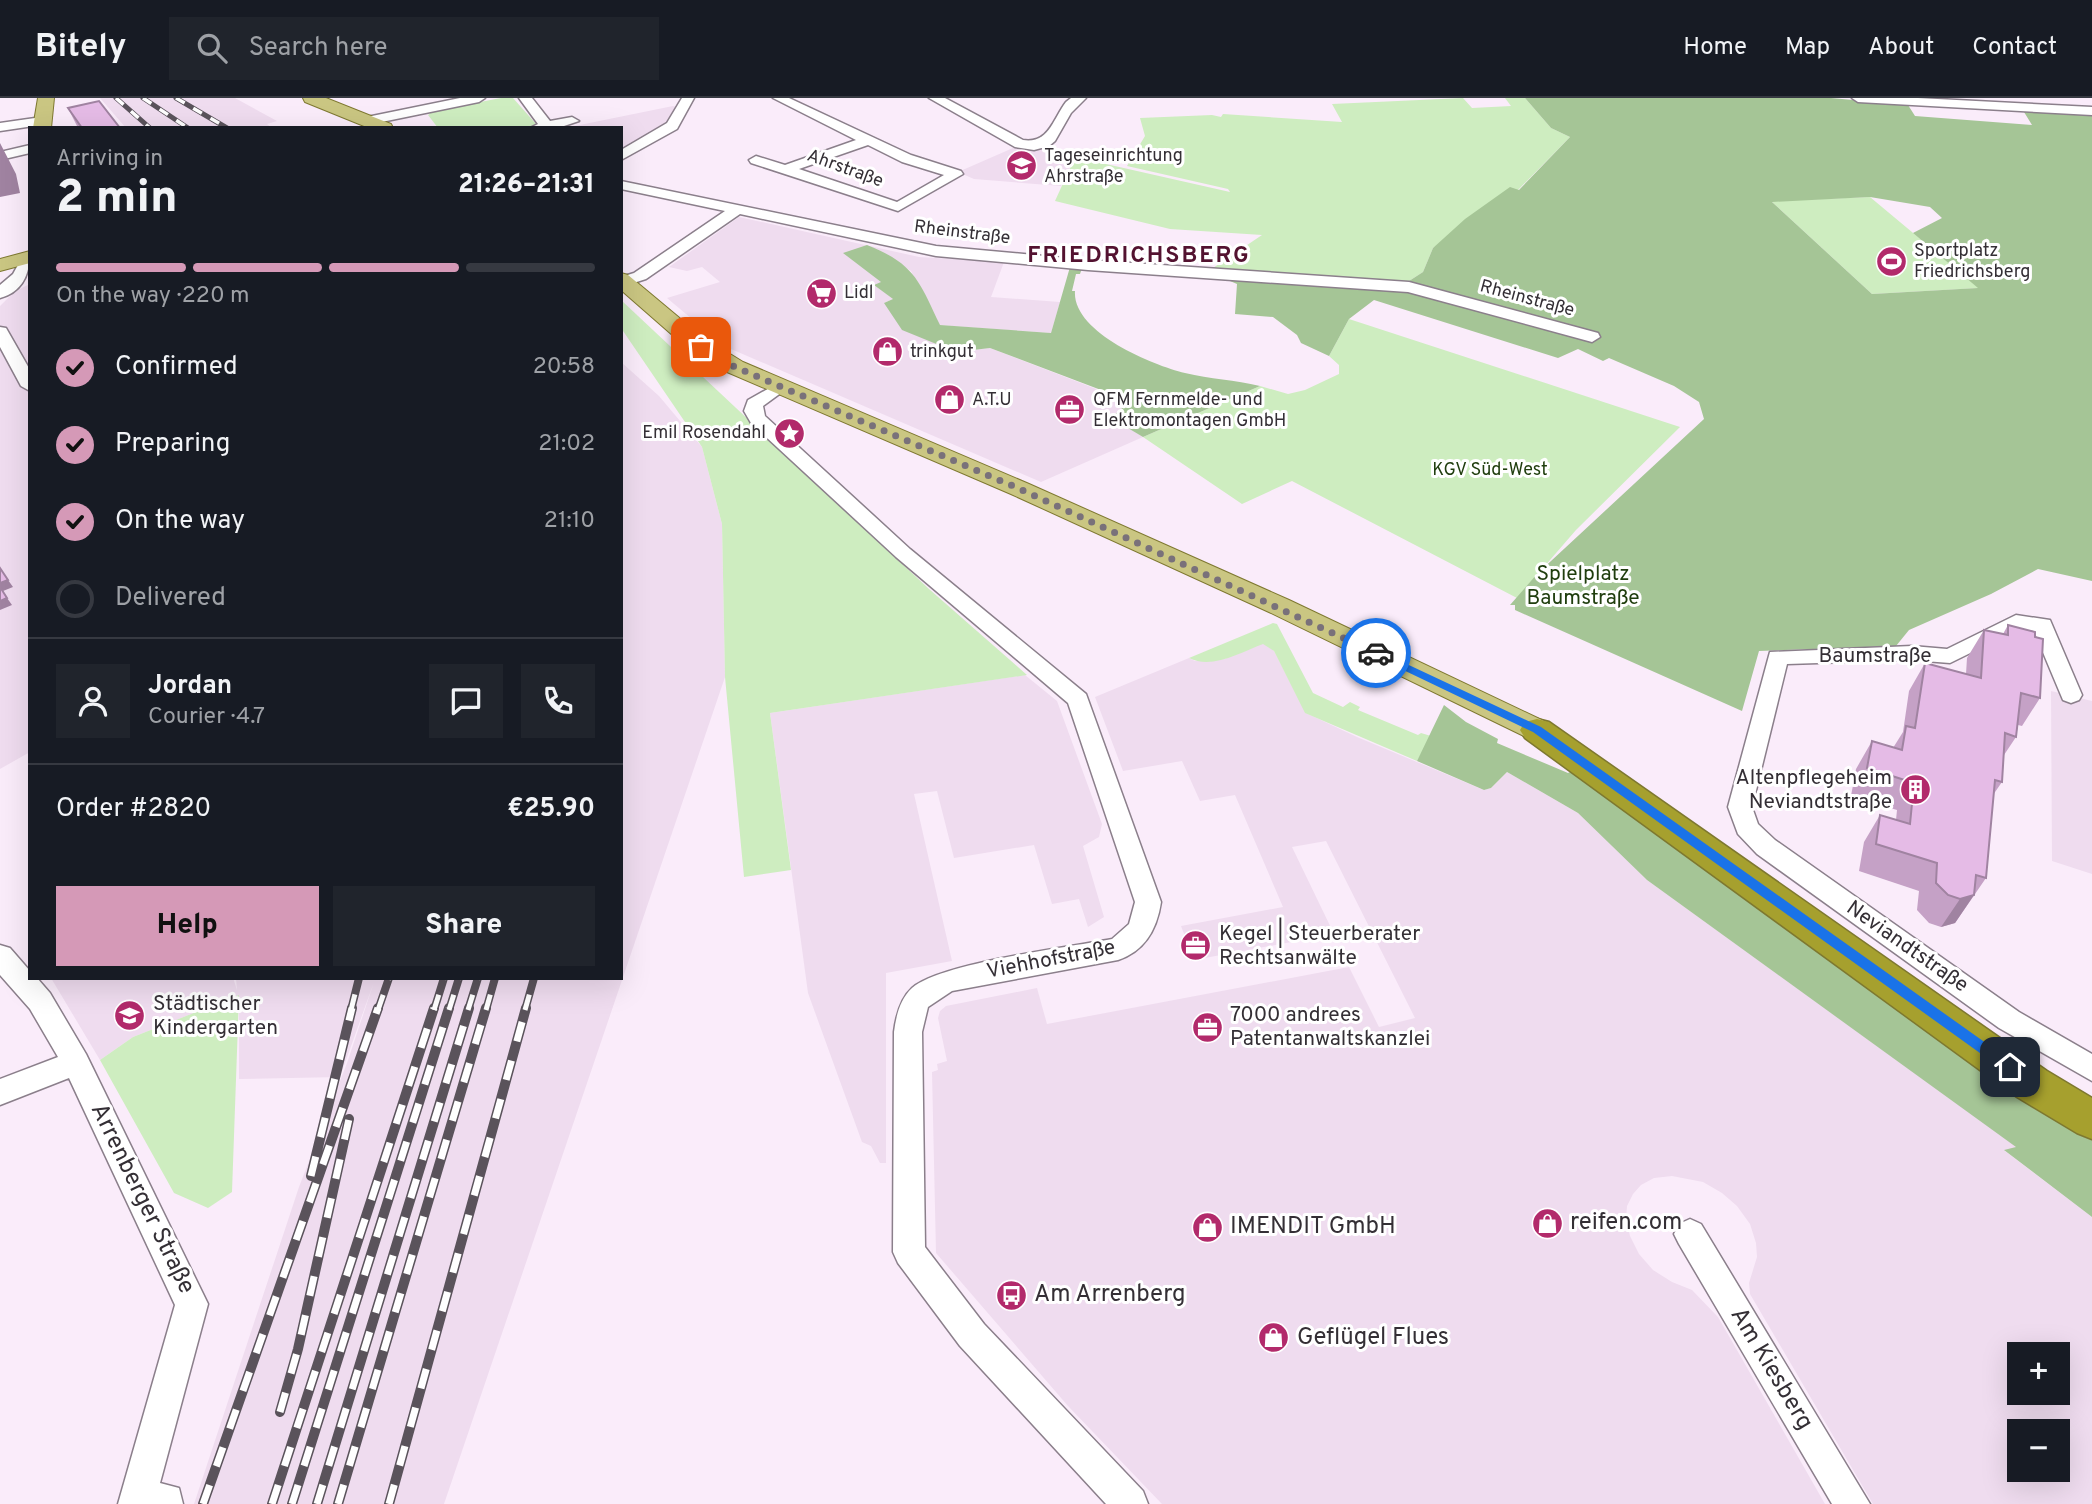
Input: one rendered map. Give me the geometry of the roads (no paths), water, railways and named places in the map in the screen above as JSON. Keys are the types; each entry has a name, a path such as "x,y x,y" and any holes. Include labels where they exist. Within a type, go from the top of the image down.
{"highway":[{"path":"1537,730 1577,747 1686,818 2043,1070 2092,1100"},
{"path":"1537,730 2032,1084 2092,1120"}],"main road":[{"path":"42,124 46,98"},
{"path":"311,98 380,126"},
{"path":"0,265 28,258"},
{"path":"623,281 701,347 735,367 1045,500 1279,606 1537,730"}],"street":[{"path":"404,98 412,111"},
{"path":"367,121 479,98"},
{"path":"525,98 541,126"},
{"path":"623,155 672,127 688,98"},
{"name":"Ahrstraße","path":"756,160 898,207 956,174 907,159 779,98"},
{"path":"935,98 1020,144 1030,146 1045,144 1051,139 1068,107 1080,98"},
{"path":"1858,98 2092,111"},
{"path":"396,126 412,111"},
{"path":"547,126 572,121"},
{"path":"0,127 42,124"},
{"name":"Ahrstraße","path":"786,169 870,140"},
{"path":"0,156 28,149"},
{"name":"Rheinstraße","path":"623,185 900,245 949,252 1409,287 1592,337"},
{"path":"623,280 640,276 736,210"},
{"path":"0,293 19,277 28,261"},
{"path":"0,332 28,382"},
{"name":"Viehhofstraße","path":"780,387 754,404 752,411 757,419 903,553 1078,699 1147,902 1141,930 1131,943 1118,949 974,975 929,989 917,998 910,1013 908,1032 909,1252 972,1335 1130,1504"},
{"name":"Baumstraße","path":"1740,807 1778,657 1912,653 1950,656 2016,622 2042,625 2071,695"},
{"name":"Neviandtstraße","path":"1740,807 1747,828 1766,847 2009,1020 2092,1069"},
{"name":"Arrenberger Straße","path":"0,956 40,1001 76,1063 192,1304 147,1502"},
{"path":"0,1092 76,1063"},
{"name":"Am Kiesberg","path":"1690,1234 1852,1504"}],"railway":[{"path":"116,98 148,126"},
{"path":"143,98 185,126"},
{"path":"176,98 224,126"},
{"path":"351,1010 358,980"},
{"path":"378,1010 388,980"},
{"path":"434,1010 443,980"},
{"path":"449,1010 458,980"},
{"path":"468,1010 477,980"},
{"path":"486,1010 494,980"},
{"path":"525,1010 533,980"},
{"path":"311,1176 352,1008"},
{"path":"203,1504 378,1008"},
{"path":"272,1504 434,1008"},
{"path":"292,1504 449,1008"},
{"path":"317,1504 469,1008"},
{"path":"338,1504 486,1008"},
{"path":"389,1504 526,1008"},
{"path":"280,1412 298,1349 349,1119"}],"place":[{"name":"Tageseinrichtung Ahrstraße","path":"1021,166"},
{"name":"Sportplatz Friedrichsberg","path":"1891,261"},
{"name":"Lidl","path":"821,293"},
{"name":"trinkgut","path":"887,352"},
{"name":"A.T.U","path":"949,400"},
{"name":"QFM Fernmelde- und Elektromontagen GmbH","path":"1070,410"},
{"name":"Emil Rosendahl","path":"789,433"},
{"name":"Altenpflegeheim Neviandtstraße","path":"1915,790"},
{"name":"Kegel | Steuerberater Rechtsanwälte","path":"1196,946"},
{"name":"Städtischer Kindergarten","path":"130,1016"},
{"name":"7000 andrees Patentanwaltskanzlei","path":"1207,1027"},
{"name":"reifen.com","path":"1547,1223"},
{"name":"IMENDIT GmbH","path":"1207,1227"},
{"name":"Am Arrenberg","path":"1011,1295"},
{"name":"Geflügel Flues","path":"1274,1338"}],"district":[{"name":"FRIEDRICHSBERG","path":"1139,256"}],"park label":[{"name":"KGV Süd-West","path":"1490,470"},
{"name":"Spielplatz Baumstraße","path":"1583,586"}]}
